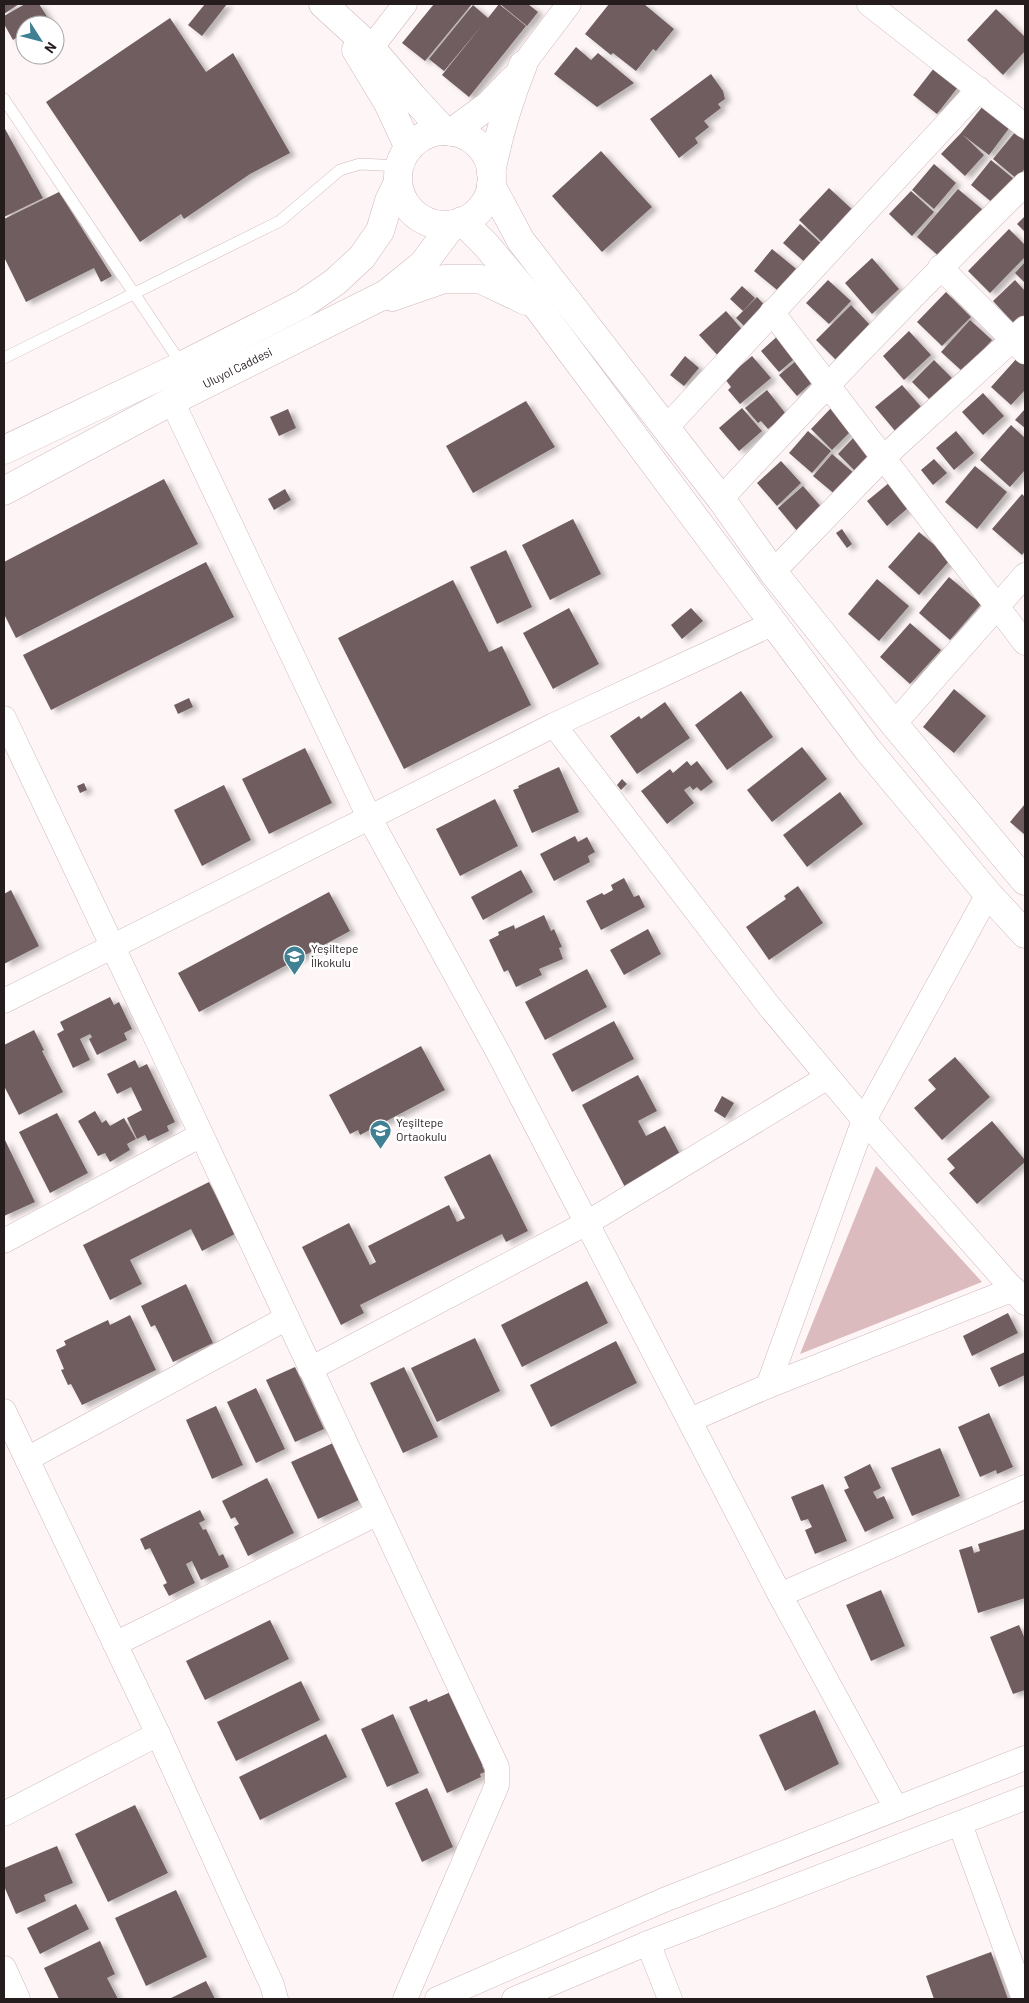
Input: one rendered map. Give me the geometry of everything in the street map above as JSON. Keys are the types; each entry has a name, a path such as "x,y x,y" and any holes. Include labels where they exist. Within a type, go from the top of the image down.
{"main road":[{"path":"326,7 372,48 412,96 448,131 459,133 473,140 484,151 491,165 491,179 521,241 721,499 773,572 894,724 1025,881"},
{"path":"326,7 388,103 402,165 402,197 411,210 430,222 438,224 458,223 468,219 480,209 489,196 496,148 509,101 523,65"},
{"path":"4,450 182,365 303,304 335,282 362,257 380,231 402,165 425,136 448,131 488,105 513,81 523,65"},
{"path":"458,223 486,245 545,317 868,750 988,894 1025,934"},
{"name":"Uluyol Caddesi","path":"4,491 172,401 386,294 423,264 458,223"},
{"path":"360,307 410,292 444,279 480,279 523,298 545,317"}],"street":[{"path":"372,48 405,4"},
{"path":"523,65 569,4"},
{"path":"869,4 1025,126"},
{"path":"665,428 979,89"},
{"path":"721,499 828,383 1025,184"},
{"path":"773,572 884,458 1021,340 940,268"},
{"path":"772,312 1025,643"},
{"path":"172,401 369,817 499,1054 780,1596 896,1808"},
{"path":"894,724 998,608 1025,575"},
{"path":"4,1001 554,725 774,623"},
{"path":"4,718 497,1767 497,1785 405,1999"},
{"path":"554,725 769,1006 864,1120 1020,1296 768,1386 690,1420"},
{"path":"768,1386 864,1120 988,894"},
{"path":"310,1369 586,1223 828,1077"},
{"path":"4,1241 201,1135"},
{"path":"27,1458 287,1318"},
{"path":"4,1412 158,1734 278,1994"},
{"path":"780,1596 1025,1487"},
{"path":"115,1644 378,1512"},
{"path":"4,1814 158,1734"},
{"path":"437,1999 664,1900 1025,1758"},
{"path":"514,1999 648,1943 1025,1798"},
{"path":"960,1824 1024,1999"},
{"path":"648,1943 670,1999"},
{"path":"4,1968 18,1999"}],"lane":[{"path":"4,99 182,365"},
{"path":"4,358 280,221 340,170 360,164 402,165"}],"shaded area":[{"path":"876,1166 982,1282 800,1354"}],"building":[{"path":"4,4 19,4 4,14"},
{"path":"25,4 39,4 46,15 15,15 15,39 13,40 4,24 4,16"},
{"path":"205,4 227,4 202,36 188,25"},
{"path":"434,4 472,4 425,61 402,43"},
{"path":"499,4 526,26 469,97 442,75 483,24 444,71 429,59 473,5 488,18"},
{"path":"500,4 528,4 538,12 527,26"},
{"path":"609,4 644,4 674,29 656,51 653,49 636,71 613,53 611,55 585,34"},
{"path":"996,9 1025,37 1025,51 1003,75 967,40"},
{"path":"170,18 206,72 233,53 290,153 250,174 184,219 181,214 140,242 46,102"},
{"path":"576,47 591,60 598,53 634,83 597,107 554,74"},
{"path":"934,68 958,87 937,114 913,95"},
{"path":"711,74 723,91 725,99 718,104 721,108 704,121 709,127 695,138 698,143 679,158 650,119"},
{"path":"983,106 1010,127 989,155 963,135 984,155 965,176 941,154"},
{"path":"4,127 43,198 4,217"},
{"path":"1015,132 1025,141 1025,168 1017,179 993,159"},
{"path":"601,151 652,207 602,252 552,196"},
{"path":"991,160 1014,179 994,204 971,185"},
{"path":"934,164 956,183 934,209 912,190"},
{"path":"829,188 855,212 824,244 799,220"},
{"path":"958,189 983,210 942,259 917,237"},
{"path":"911,191 934,212 912,236 889,214"},
{"path":"59,192 112,276 101,282 94,268 26,302 4,257 4,219"},
{"path":"1025,216 1025,232 1017,224"},
{"path":"800,224 825,247 808,265 783,243"},
{"path":"1009,229 1025,245 1025,257 990,293 968,271"},
{"path":"772,249 800,272 782,294 754,271"},
{"path":"872,258 899,289 872,314 845,283"},
{"path":"1025,262 1025,283 1015,273"},
{"path":"828,280 851,301 829,324 806,303"},
{"path":"1015,280 1025,291 1025,319 1017,327 993,301"},
{"path":"742,286 755,298 743,311 730,299"},
{"path":"946,292 971,317 942,346 917,322"},
{"path":"757,297 771,312 750,332 736,318"},
{"path":"851,305 872,327 837,361 816,340"},
{"path":"726,311 747,335 721,359 699,335"},
{"path":"970,320 992,340 963,372 941,352"},
{"path":"909,331 931,355 904,380 883,356"},
{"path":"781,333 800,354 779,372 761,351"},
{"path":"685,356 699,368 684,386 670,375"},
{"path":"752,356 771,378 740,404 728,390 731,387 725,379"},
{"path":"802,356 819,376 797,396 779,375"},
{"path":"1018,357 1025,364 1025,390 1011,405 991,387"},
{"path":"934,360 952,378 930,400 912,382"},
{"path":"902,385 923,409 896,432 875,407"},
{"path":"767,390 786,414 768,429 761,421 758,423 745,408"},
{"path":"983,393 1004,416 983,435 962,412"},
{"path":"526,401 555,447 473,493 446,446"},
{"path":"832,407 853,429 832,450 811,429"},
{"path":"742,408 762,431 739,451 719,428"},
{"path":"288,409 296,428 279,436 270,417"},
{"path":"1025,409 1025,428 1015,420"},
{"path":"1011,425 1025,438 1025,470 1010,487 980,460"},
{"path":"808,431 831,451 812,473 789,453"},
{"path":"956,431 974,453 954,470 936,448"},
{"path":"855,436 874,455 857,473 838,454"},
{"path":"832,454 855,474 837,496 813,476"},
{"path":"934,459 947,473 933,485 921,470"},
{"path":"781,461 801,483 777,506 757,483"},
{"path":"975,466 1007,492 977,529 945,502"},
{"path":"895,478 915,502 887,526 867,501"},
{"path":"164,479 198,544 16,638 4,614 4,562"},
{"path":"803,486 823,509 797,531 778,508"},
{"path":"285,489 291,500 274,510 268,499"},
{"path":"1022,494 1025,497 1025,551 1022,555 992,529"},
{"path":"573,519 601,574 550,600 522,545"},
{"path":"842,529 852,544 847,548 836,533"},
{"path":"919,532 951,559 919,595 888,567"},
{"path":"506,550 532,607 497,624 470,567"},
{"path":"206,562 234,617 51,710 23,655"},
{"path":"949,577 981,604 950,640 919,613"},
{"path":"877,579 909,606 879,641 848,614"},
{"path":"453,580 489,652 502,646 531,705 404,769 338,638"},
{"path":"569,608 599,664 553,689 523,633"},
{"path":"691,608 703,621 682,639 671,625"},
{"path":"910,623 941,650 910,684 880,657"},
{"path":"954,689 986,716 954,753 923,727"},
{"path":"741,691 773,737 727,770 695,725"},
{"path":"189,698 193,707 178,714 174,705"},
{"path":"665,702 690,738 637,774 610,736 639,716 641,719"},
{"path":"802,747 827,779 772,822 747,790"},
{"path":"305,748 332,803 269,834 242,779"},
{"path":"687,761 691,766 697,761 713,782 701,791 697,787 693,790 690,786 684,790 694,803 667,824 641,791 670,769 673,773"},
{"path":"559,767 579,812 532,833 513,790"},
{"path":"622,779 627,784 621,790 617,785"},
{"path":"84,783 87,790 80,793 77,786"},
{"path":"224,785 251,840 202,866 174,810"},
{"path":"840,792 863,824 807,867 783,835"},
{"path":"495,799 518,846 460,876 436,829"},
{"path":"1025,804 1025,835 1010,822"},
{"path":"575,836 578,842 587,837 595,852 588,856 590,862 554,881 540,854"},
{"path":"521,870 533,892 483,920 471,897"},
{"path":"624,878 634,897 639,895 645,907 601,930 586,901 613,890 611,885"},
{"path":"798,886 823,923 769,960 746,927 786,899 784,896"},
{"path":"11,890 39,946 4,964 4,894"},
{"path":"329,892 350,931 199,1012 178,973"},
{"path":"544,915 551,931 554,929 562,947 559,948 563,959 539,969 542,975 516,987 508,970 504,972 489,940 499,935 498,932 514,925 515,929"},
{"path":"648,929 661,954 624,975 610,950"},
{"path":"587,969 607,1007 545,1040 525,1002"},
{"path":"110,997 114,1005 119,1002 132,1029 124,1033 127,1040 97,1055 89,1039 92,1037 90,1034 80,1039 90,1060 73,1068 57,1034 64,1030 60,1022"},
{"path":"614,1021 634,1059 572,1092 552,1054"},
{"path":"34,1030 44,1050 42,1051 63,1092 19,1115 4,1086 4,1045"},
{"path":"421,1046 445,1090 360,1135 358,1130 350,1134 329,1095"},
{"path":"955,1057 990,1097 942,1140 914,1108 936,1089 928,1080"},
{"path":"135,1060 139,1068 147,1064 175,1122 167,1126 169,1131 148,1141 145,1135 137,1139 127,1118 142,1110 131,1087 117,1094 107,1074"},
{"path":"638,1075 657,1111 638,1121 646,1136 665,1126 684,1162 627,1191 582,1105"},
{"path":"722,1096 734,1103 725,1118 714,1111"},
{"path":"95,1111 102,1123 106,1120 110,1126 124,1118 136,1139 127,1144 130,1150 110,1162 105,1153 98,1156 78,1121"},
{"path":"57,1113 88,1173 50,1193 19,1132"},
{"path":"992,1121 1025,1162 977,1204 949,1173 955,1168 947,1159"},
{"path":"4,1141 35,1202 4,1216"},
{"path":"490,1154 528,1231 506,1242 502,1234 360,1305 364,1313 341,1325 302,1247 349,1223 370,1265 376,1262 368,1246 449,1205 457,1222 465,1218 444,1177"},
{"path":"209,1182 235,1234 202,1251 191,1229 130,1260 142,1284 110,1300 83,1245"},
{"path":"587,1281 608,1323 522,1367 501,1325"},
{"path":"186,1284 213,1343 173,1362 155,1325 151,1327 141,1306"},
{"path":"1008,1313 1018,1333 972,1356 963,1336"},
{"path":"130,1315 156,1370 82,1405 71,1384 68,1385 61,1370 64,1369 56,1350 66,1345 64,1341 108,1320 110,1325"},
{"path":"475,1338 500,1391 437,1422 411,1368"},
{"path":"616,1341 637,1383 551,1427 530,1385"},
{"path":"1025,1352 1025,1375 999,1387 990,1368"},
{"path":"295,1367 324,1429 295,1442 266,1380"},
{"path":"404,1367 438,1437 403,1453 370,1383"},
{"path":"256,1388 285,1449 256,1463 227,1402"},
{"path":"216,1406 243,1465 212,1479 186,1420"},
{"path":"989,1413 1013,1467 997,1474 996,1470 980,1477 958,1427"},
{"path":"333,1443 359,1500 318,1519 291,1462"},
{"path":"940,1448 960,1496 912,1516 891,1468"},
{"path":"870,1464 881,1488 873,1492 877,1499 884,1496 894,1518 865,1532 844,1490 849,1488 844,1477"},
{"path":"267,1478 294,1533 248,1556 234,1527 239,1524 235,1517 231,1519 222,1501"},
{"path":"823,1484 847,1541 815,1554 805,1530 812,1527 808,1519 801,1521 791,1497"},
{"path":"200,1510 205,1520 199,1523 203,1530 206,1529 219,1556 223,1554 229,1567 201,1580 192,1561 186,1564 195,1583 169,1596 163,1585 167,1583 150,1548 145,1550 140,1539"},
{"path":"1025,1529 1025,1598 978,1613 959,1550 972,1546 974,1553 980,1551 978,1544"},
{"path":"881,1590 905,1646 871,1661 846,1605"},
{"path":"270,1620 289,1659 205,1700 186,1661"},
{"path":"1019,1625 1025,1639 1025,1690 1013,1694 990,1637"},
{"path":"301,1681 320,1720 236,1761 217,1722"},
{"path":"453,1691 465,1719 462,1720 472,1743 476,1741 487,1764 482,1766 485,1772 480,1774 481,1777 447,1793 409,1707 427,1699 428,1702"},
{"path":"815,1710 839,1764 785,1791 759,1735"},
{"path":"393,1714 419,1773 387,1787 361,1729"},
{"path":"326,1734 347,1777 260,1820 239,1777"},
{"path":"427,1788 453,1847 422,1862 395,1803"},
{"path":"135,1805 168,1873 108,1902 75,1834"},
{"path":"57,1846 73,1883 44,1895 46,1901 16,1914 4,1886 4,1868"},
{"path":"176,1890 207,1957 146,1986 115,1918"},
{"path":"76,1904 89,1929 40,1954 27,1928"},
{"path":"100,1941 115,1974 107,1978 118,1999 59,1999 44,1968"},
{"path":"991,1952 1008,1999 934,1999 926,1976"},
{"path":"206,1981 215,1999 169,1999"}],"place":[{"name":"Yeşiltepe İlkokulu","path":"295,975"},
{"name":"Yeşiltepe Ortaokulu","path":"380,1149"}]}
